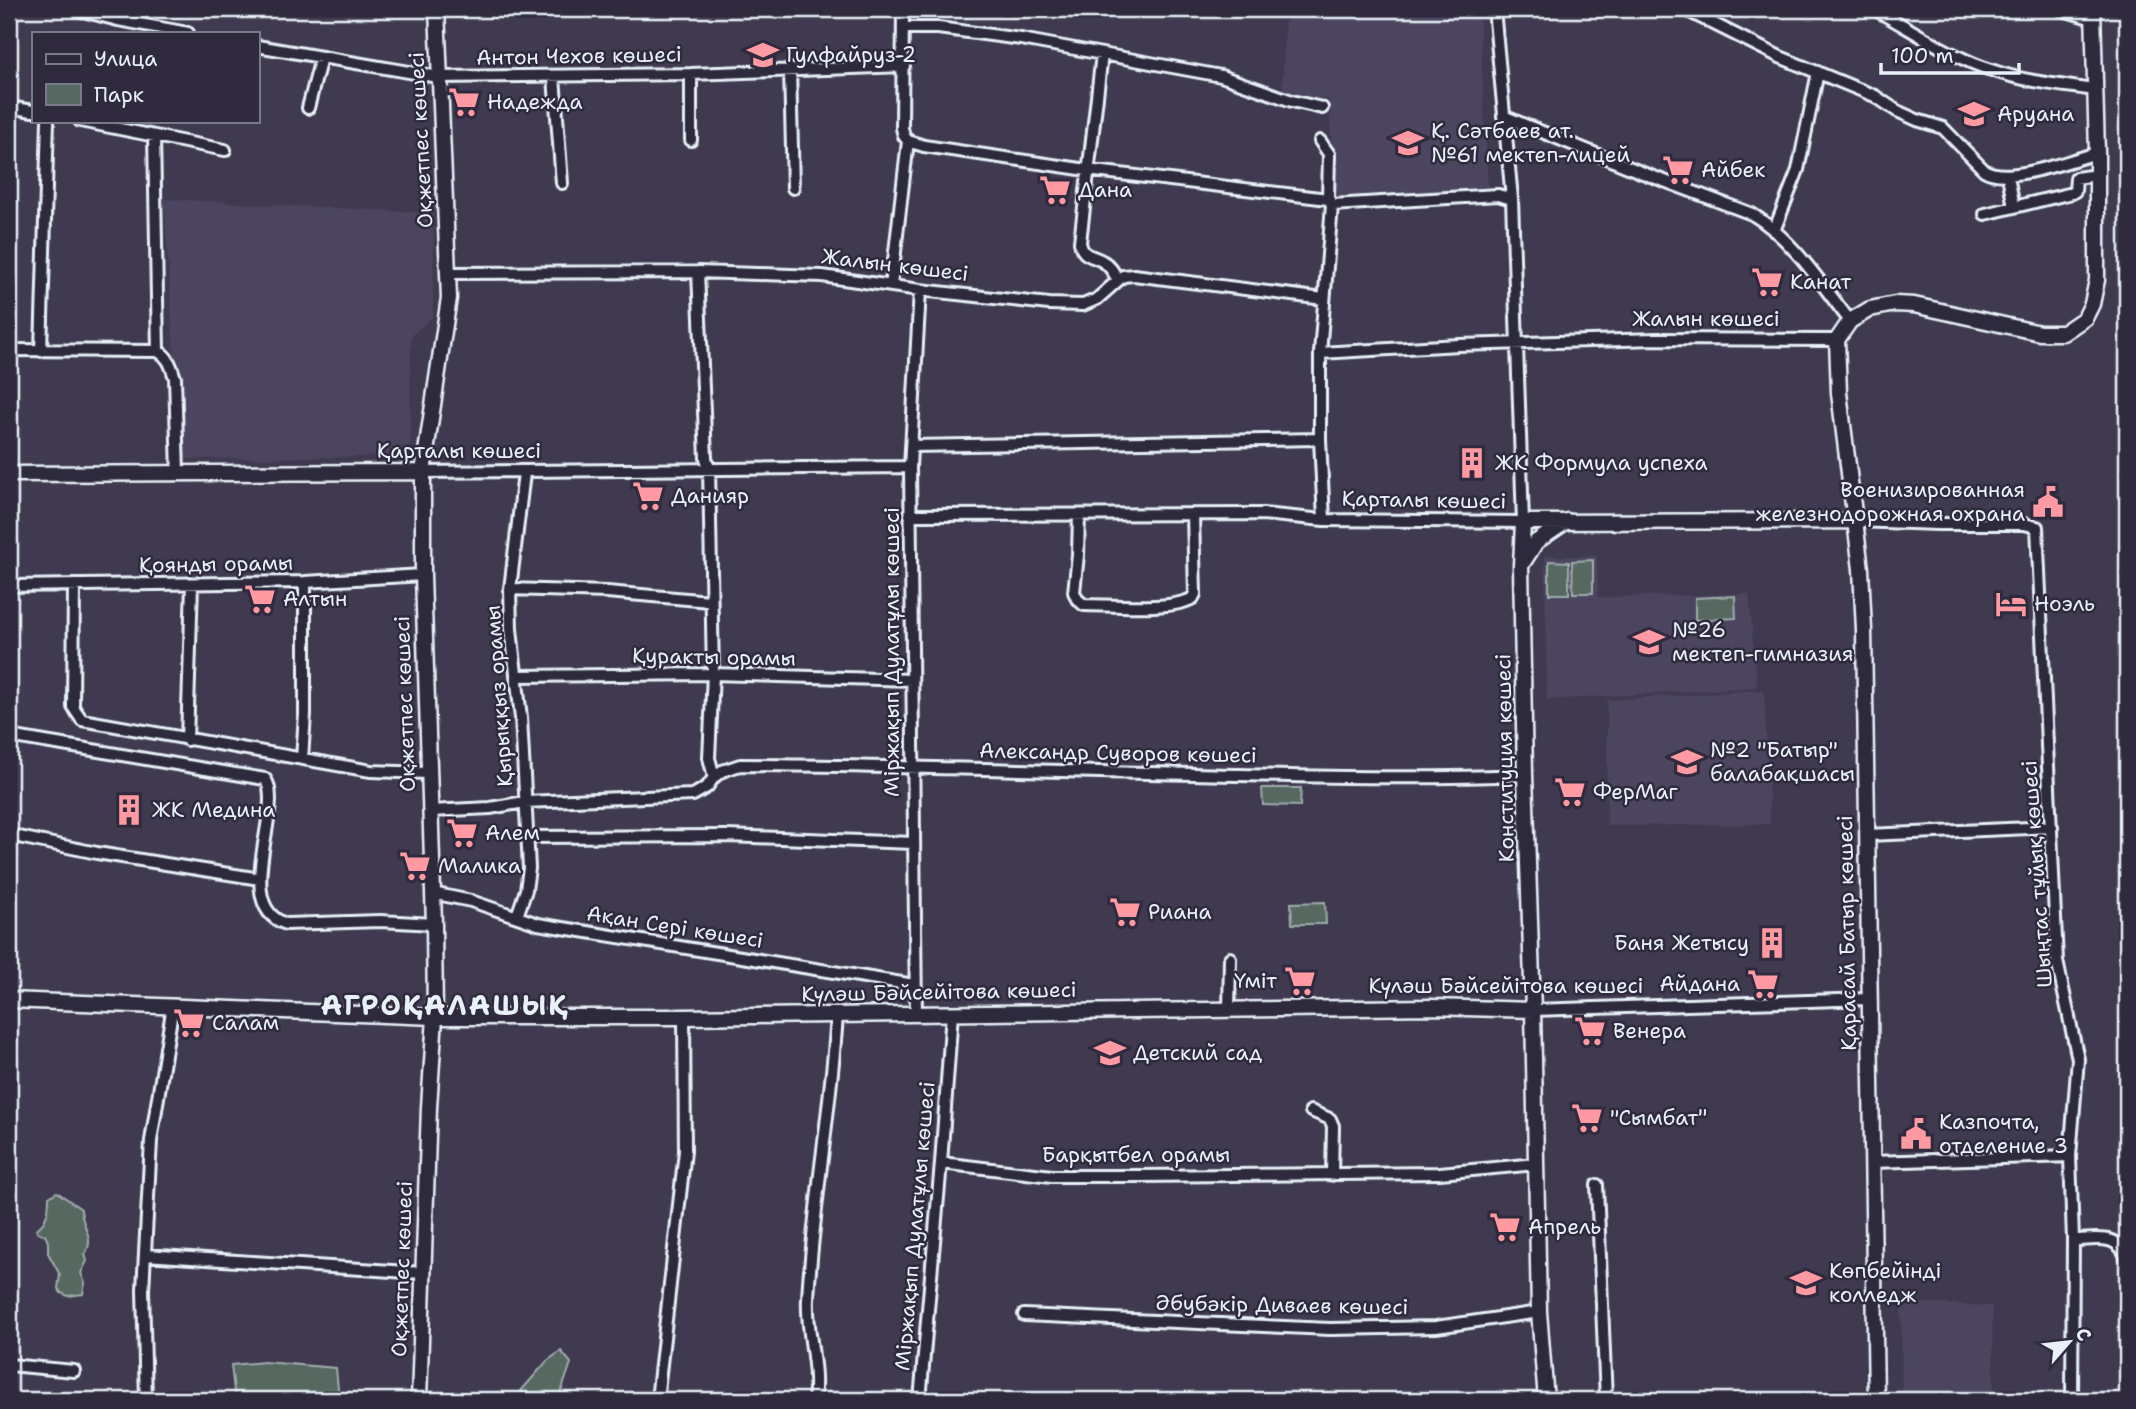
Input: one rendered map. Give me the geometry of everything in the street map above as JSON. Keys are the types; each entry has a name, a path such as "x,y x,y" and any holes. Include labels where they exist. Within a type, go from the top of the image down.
{"street":[{"path":"75,9 183,32"},
{"name":"Оқжетпес көшесі","path":"419,1400 429,1107 435,1017 423,575 423,472 447,318 448,274 437,9"},
{"path":"903,9 902,128 908,141 924,146 1330,202 1498,195 1512,199"},
{"name":"Конституция көшесі","path":"1494,9 1512,199 1519,344 1524,775 1533,1010 1539,1312 1546,1400"},
{"path":"1684,9 1780,57 1875,96 1907,116 1943,128 1987,173 2008,176 2097,153"},
{"path":"1874,9 1983,67 2015,78 2095,90"},
{"path":"1837,340 1850,321 1870,309 1895,304 1914,305 2040,333 2063,333 2085,318 2092,304 2097,280 2093,14 2060,9"},
{"path":"904,28 938,28 1021,39 1221,76 1292,101 1322,107"},
{"name":"Антон Чехов көшесі","path":"259,46 438,77 691,74 904,66"},
{"path":"1102,54 1087,170 1081,249 1086,255 1102,260 1118,280 1123,276 1134,275 1324,299"},
{"path":"307,108 321,58"},
{"path":"790,69 793,188"},
{"path":"1774,231 1798,170 1818,72"},
{"path":"691,74 691,141"},
{"path":"554,77 562,183"},
{"path":"9,107 32,111"},
{"path":"1503,116 1752,214 1795,252 1850,321"},
{"path":"41,351 48,122"},
{"path":"85,122 225,150"},
{"path":"154,136 158,351"},
{"path":"891,286 908,141"},
{"path":"1320,141 1329,154 1330,202 1320,353 1324,520"},
{"path":"1985,214 2072,193 2075,191 2076,178 2072,160"},
{"path":"2076,178 2097,175"},
{"path":"2008,176 2014,207"},
{"path":"430,811 490,808 526,802 693,795 707,787 714,777 709,758 713,674 709,468 706,458 698,272"},
{"name":"Жалын көшесі","path":"448,274 698,272 822,276 920,290 1049,304 1083,305 1097,299 1118,280"},
{"name":"Міржақып Дулатұлы көшесі","path":"916,1014 911,766 910,467 920,290"},
{"name":"Жалын көшесі","path":"1320,353 1656,339 1837,340"},
{"name":"Қарасай Батыр көшесі","path":"1837,340 1839,393 1855,521 1864,630 1875,1400"},
{"path":"9,350 158,351 164,354 175,378 178,472"},
{"path":"912,446 1320,439"},
{"name":"Қарталы көшесі","path":"9,474 524,473 709,468 910,467"},
{"name":"Қырыққыз орамы","path":"517,916 526,890 529,868 510,589 524,473"},
{"name":"Қарталы көшесі","path":"910,515 1263,514 1324,520 1855,521 1938,524"},
{"path":"1079,515 1079,555 1074,592 1077,599 1084,605 1143,605 1178,604 1193,598 1192,515"},
{"path":"1521,566 1536,542 1569,520"},
{"name":"Шыңтас тұйық көшесі","path":"1938,524 2024,524 2037,527 2057,961 2078,1059 2070,1156 2073,1400"},
{"name":"Қоянды орамы","path":"9,586 305,582 423,575"},
{"path":"302,759 305,713 305,582"},
{"path":"187,740 192,584"},
{"path":"74,585 73,707 77,716 86,722 371,771 428,773"},
{"path":"510,589 607,592 710,601"},
{"name":"Қуракты орамы","path":"516,676 713,674 912,680"},
{"path":"9,736 265,779 269,783 269,802 260,879 263,901 272,916 286,924 380,921 434,925"},
{"name":"Александр Суворов көшесі","path":"714,777 740,765 911,766 1418,778 1524,775"},
{"path":"1867,835 2052,827"},
{"path":"9,835 97,853 260,879"},
{"path":"528,837 727,836 914,843"},
{"name":"Ақан Сері көшесі","path":"432,893 471,901 538,924 914,985"},
{"path":"1229,1011 1230,958"},
{"name":"Күләш Бәйсейітова көшесі","path":"9,1000 435,1017 684,1017 1419,1007 1533,1010 1870,999"},
{"path":"146,1400 142,1290 151,1141 173,1006"},
{"name":"Міржақып Дулатұлы көшесі","path":"920,1400 952,1013"},
{"path":"814,1400 816,1382 808,1301 824,1125 833,1077 836,1015"},
{"path":"657,1400 685,1151 684,1017"},
{"path":"1311,1111 1330,1119 1333,1126 1332,1175"},
{"path":"1871,1162 2070,1156"},
{"name":"Барқытбел орамы","path":"941,1163 1052,1175 1440,1173 1536,1164"},
{"path":"1597,1185 1606,1400"},
{"path":"2073,1240 2110,1239 2123,1248 2127,1259"},
{"path":"145,1255 423,1273"},
{"name":"Әбубәкір Диваев көшесі","path":"1024,1315 1330,1329 1436,1327 1539,1312"},
{"path":"2127,1345 2127,1394"},
{"path":"9,1365 74,1371"}],"shaded area":[{"name":"Қ. Сәтбаев ат. №61 мектеп-лицей","path":"1291,9 1479,9 1488,187 1334,202 1329,99 1282,93 1285,23"},
{"path":"164,199 434,213 433,316 411,336 410,456 181,459"},
{"name":"№26 мектеп-гимназия","path":"1545,556 1597,556 1598,597 1749,594 1757,687 1547,700"},
{"name":"№2 \"Батыр\" балабақшасы","path":"1764,690 1770,824 1607,826 1607,700"},
{"path":"1901,1302 1992,1306 1994,1400 1902,1400"}],"green space":[{"path":"1593,560 1593,593 1573,593 1572,561"},
{"path":"1549,561 1569,562 1569,594 1549,594"},
{"path":"1735,596 1736,618 1695,620 1695,598"},
{"path":"1262,788 1301,788 1300,806 1263,805"},
{"path":"1325,902 1326,924 1292,924 1291,903"},
{"path":"57,1192 81,1209 89,1237 85,1254 87,1261 81,1273 85,1283 83,1294 68,1296 61,1293 58,1288 60,1275 48,1253 48,1242 45,1235 36,1229 45,1219 49,1197"},
{"path":"561,1351 571,1363 558,1400 525,1400 521,1391 547,1361"},
{"path":"264,1362 336,1368 339,1400 235,1400 231,1365"}],"place":[{"name":"Гулфайруз-2","path":"763,55"},
{"name":"Надежда","path":"464,102"},
{"name":"Аруана","path":"1974,114"},
{"name":"Қ. Сәтбаев ат. №61 мектеп-лицей","path":"1408,143"},
{"name":"Айбек","path":"1678,170"},
{"name":"Дана","path":"1055,190"},
{"name":"Канат","path":"1767,282"},
{"name":"ЖК Формула успеха","path":"1472,463"},
{"name":"Данияр","path":"648,496"},
{"name":"Военизированная железнодорожная охрана","path":"2048,502"},
{"name":"Алтын","path":"260,599"},
{"name":"Ноэль","path":"2011,604"},
{"name":"№26 мектеп-гимназия","path":"1649,642"},
{"name":"№2 \"Батыр\" балабақшасы","path":"1687,762"},
{"name":"ФерМаг","path":"1570,792"},
{"name":"ЖК Медина","path":"129,810"},
{"name":"Алем","path":"462,833"},
{"name":"Малика","path":"415,866"},
{"name":"Риана","path":"1125,912"},
{"name":"Баня Жетысу","path":"1772,943"},
{"name":"Үміт","path":"1300,981"},
{"name":"Айдана","path":"1763,984"},
{"name":"Салам","path":"189,1023"},
{"name":"Венера","path":"1590,1031"},
{"name":"Детский сад","path":"1110,1053"},
{"name":"\"Сымбат\"","path":"1587,1118"},
{"name":"Казпочта, отделение 3","path":"1916,1134"},
{"name":"Апрель","path":"1505,1227"},
{"name":"Көпбейінді колледж","path":"1806,1283"}],"district":[{"name":"АГРОҚАЛАШЫҚ","path":"445,1005"}]}
